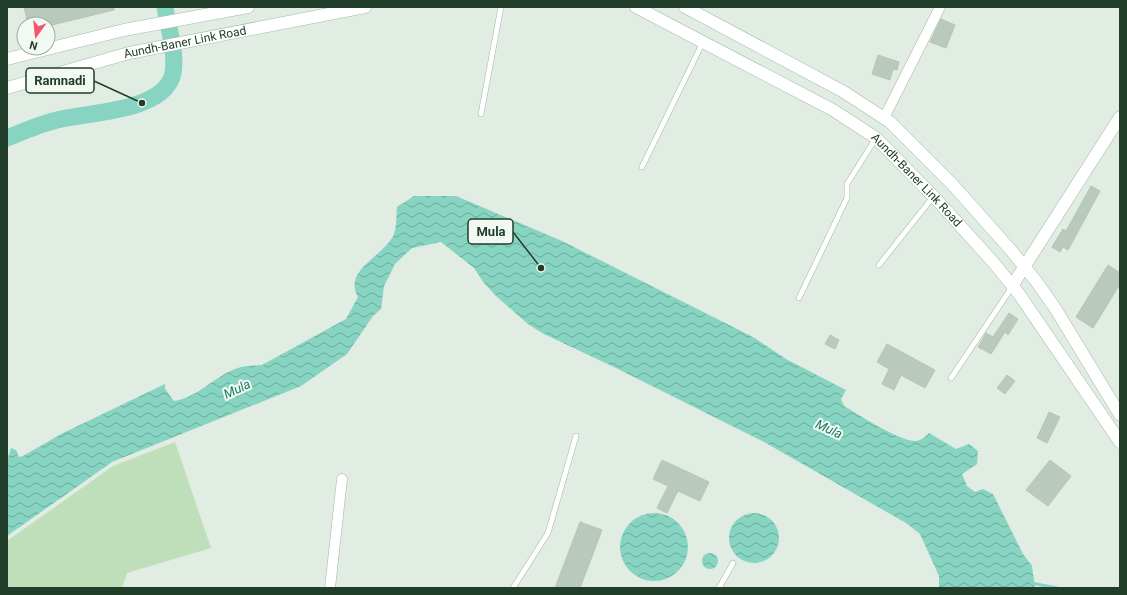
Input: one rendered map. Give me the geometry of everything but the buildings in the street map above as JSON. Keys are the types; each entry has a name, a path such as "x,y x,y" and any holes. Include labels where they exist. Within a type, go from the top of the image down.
{"main road":[{"name":"Aundh-Baner Link Road","path":"7,59 124,30 248,7"},
{"name":"Aundh-Baner Link Road","path":"7,88 129,53 365,7"},
{"name":"Aundh-Baner Link Road","path":"636,7 833,110 876,138 934,197 1012,286 1038,320 1120,442"},
{"name":"Aundh-Baner Link Road","path":"685,7 844,92 884,118 953,185 1024,267 1055,308 1120,415"},
{"path":"1012,286 1120,117"}],"street":[{"path":"884,118 940,7"},
{"path":"330,588 342,479"}],"lane":[{"path":"481,114 501,7"},
{"path":"642,167 703,41"},
{"path":"799,298 847,198 847,184 876,138"},
{"path":"879,265 934,197"},
{"path":"951,378 1012,286"},
{"path":"513,588 548,533 576,436"},
{"path":"719,588 733,563"}],"shaded area":[{"path":"175,442 211,548 127,573 122,588 7,588 7,541 113,466"}],"water":[{"path":"414,196 456,196 562,241 753,337 786,359 846,390 841,399 844,406 891,433 916,441 922,439 929,433 956,449 969,444 978,451 977,464 962,474 967,486 975,492 983,489 993,494 1023,554 1032,566 1035,588 939,588 939,576 920,534 906,523 764,442 542,333 528,324 496,296 484,283 474,268 441,242 412,248 395,264 384,286 381,309 373,316 347,354 301,386 112,462 7,536 7,461 11,448 16,450 19,457 23,456 61,434 165,384 165,389 174,401 190,396 235,369 245,366 262,365 346,319 358,297 355,288 355,280 359,272 394,235 397,207"},
{"path":"647,513 661,513 673,519 682,528 688,540 686,560 678,571 667,579 661,581 647,581 641,579 630,571 622,560 620,554 620,540 622,534 630,523 641,515"},
{"path":"754,513 763,515 774,524 779,538 777,547 768,558 754,563 745,561 734,552 729,538 731,529 740,518"},
{"path":"707,553 713,553 718,558 716,567 713,569 707,569 702,564 702,558"}],"waterway":[{"path":"7,138 53,121 101,113 137,104 152,98 164,89 172,77 174,69 172,42 165,7"},
{"path":"1031,583 1057,588"}],"place":[{"name":"Ramnadi","path":"142,103"},
{"name":"Mula","path":"541,268"}]}
